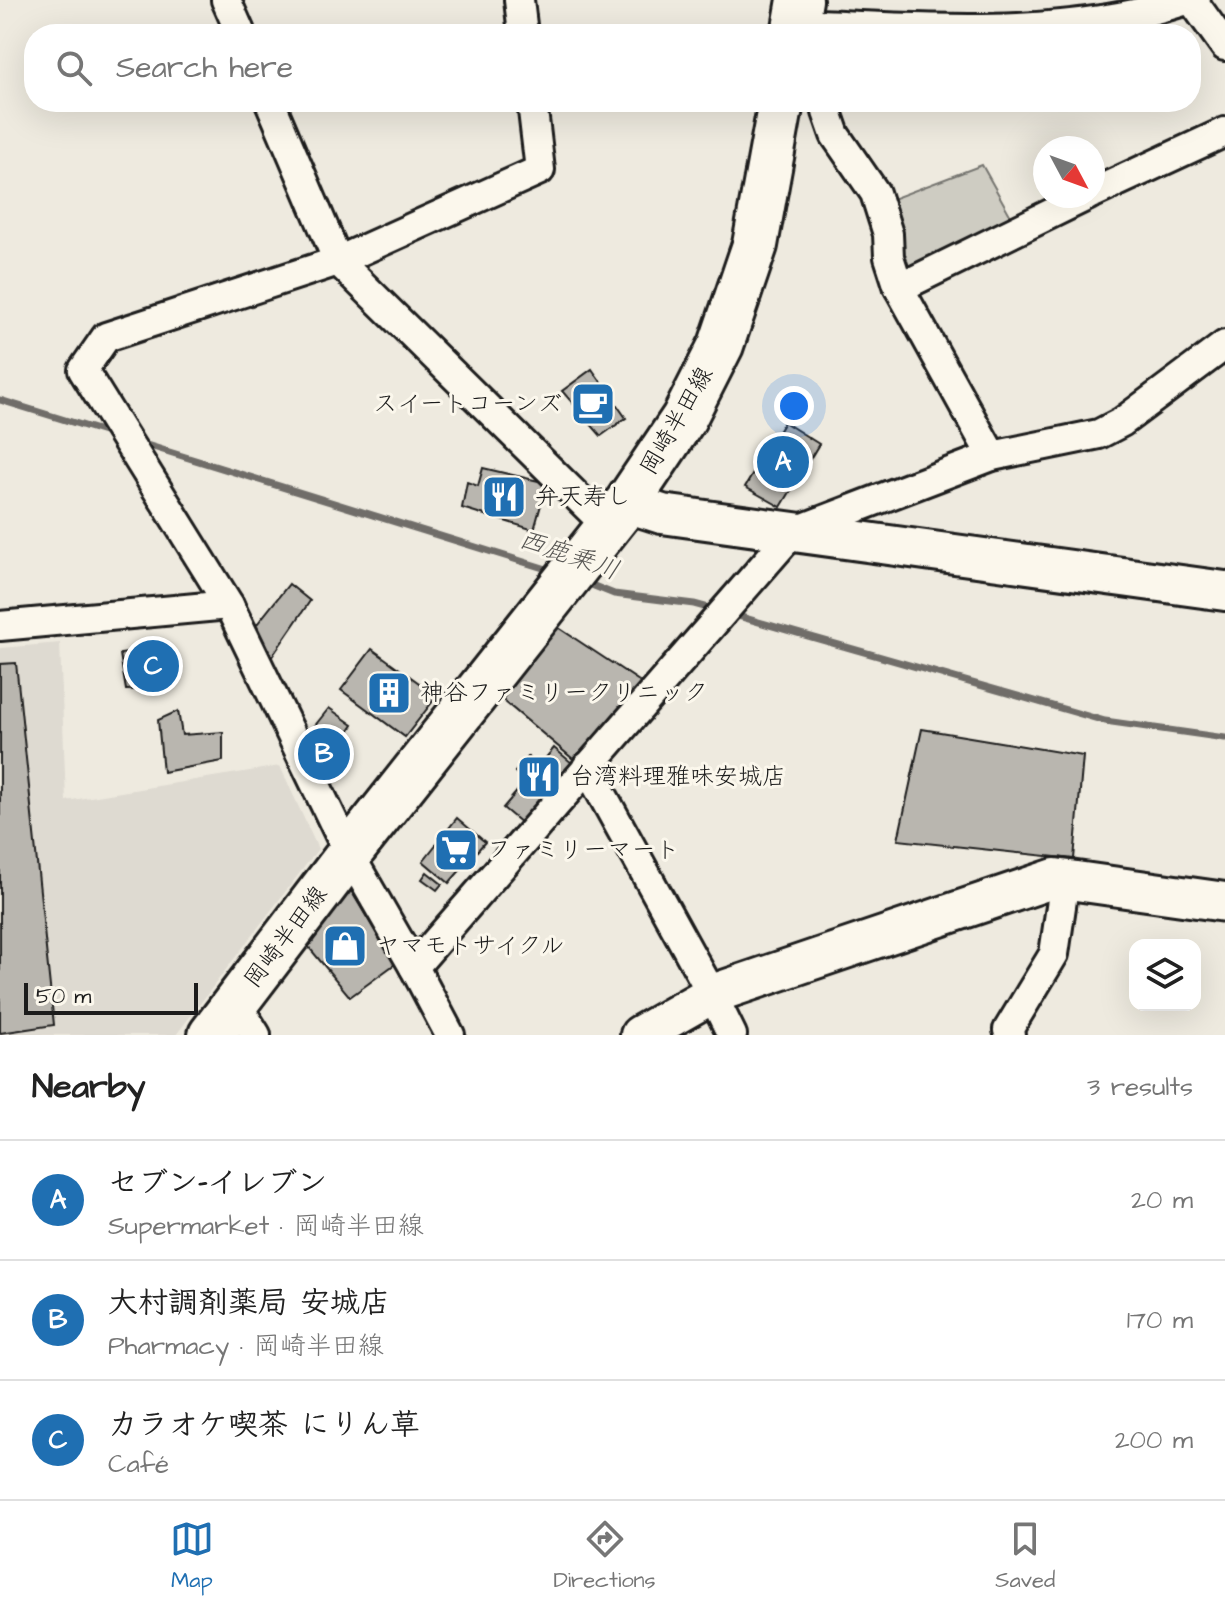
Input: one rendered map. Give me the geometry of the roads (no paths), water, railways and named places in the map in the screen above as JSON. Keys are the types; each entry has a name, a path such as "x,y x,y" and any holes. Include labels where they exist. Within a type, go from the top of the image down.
{"main road":[{"name":"岡崎半田線","path":"234,1024 349,854 618,515 684,418 721,345 755,245 779,112"}],"street":[{"path":"226,0 237,24"},
{"path":"519,0 522,24"},
{"path":"1031,24 1117,8 1149,12 1189,0 1225,46"},
{"path":"811,23 838,24"},
{"path":"274,112 338,261 618,515 662,514 1225,591"},
{"path":"450,1035 349,854 229,605 83,370 106,337 338,261 540,170 533,112"},
{"path":"827,112 835,135 875,193 888,234 889,257 899,288 992,456"},
{"path":"1105,187 1225,132"},
{"path":"899,288 1062,208"},
{"path":"414,967 793,532 992,456 1099,434 1122,422 1225,345"},
{"path":"0,626 229,605"},
{"path":"587,767 732,1035"},
{"path":"640,1035 712,994 1055,878 1225,902"},
{"path":"1010,1035 1008,1030 1054,954 1065,879"}],"waterway":[{"name":"西鹿乗川","path":"0,400 114,435"},
{"name":"西鹿乗川","path":"137,442 553,571"},
{"name":"西鹿乗川","path":"584,582 614,594 694,604 716,610"},
{"name":"西鹿乗川","path":"731,614 1105,721 1225,738"}],"place":[{"name":"スイートコーンズ","path":"593,404"},
{"name":"セブン-イレブン","path":"783,462"},
{"name":"弁天寿し","path":"504,497"},
{"name":"カラオケ喫茶 にりん草","path":"153,666"},
{"name":"神谷ファミリークリニック","path":"389,693"},
{"name":"大村調剤薬局 安城店","path":"324,754"},
{"name":"台湾料理雅味安城店","path":"539,777"},
{"name":"ファミリーマート","path":"456,850"},
{"name":"ヤマモトサイクル","path":"345,946"}]}
